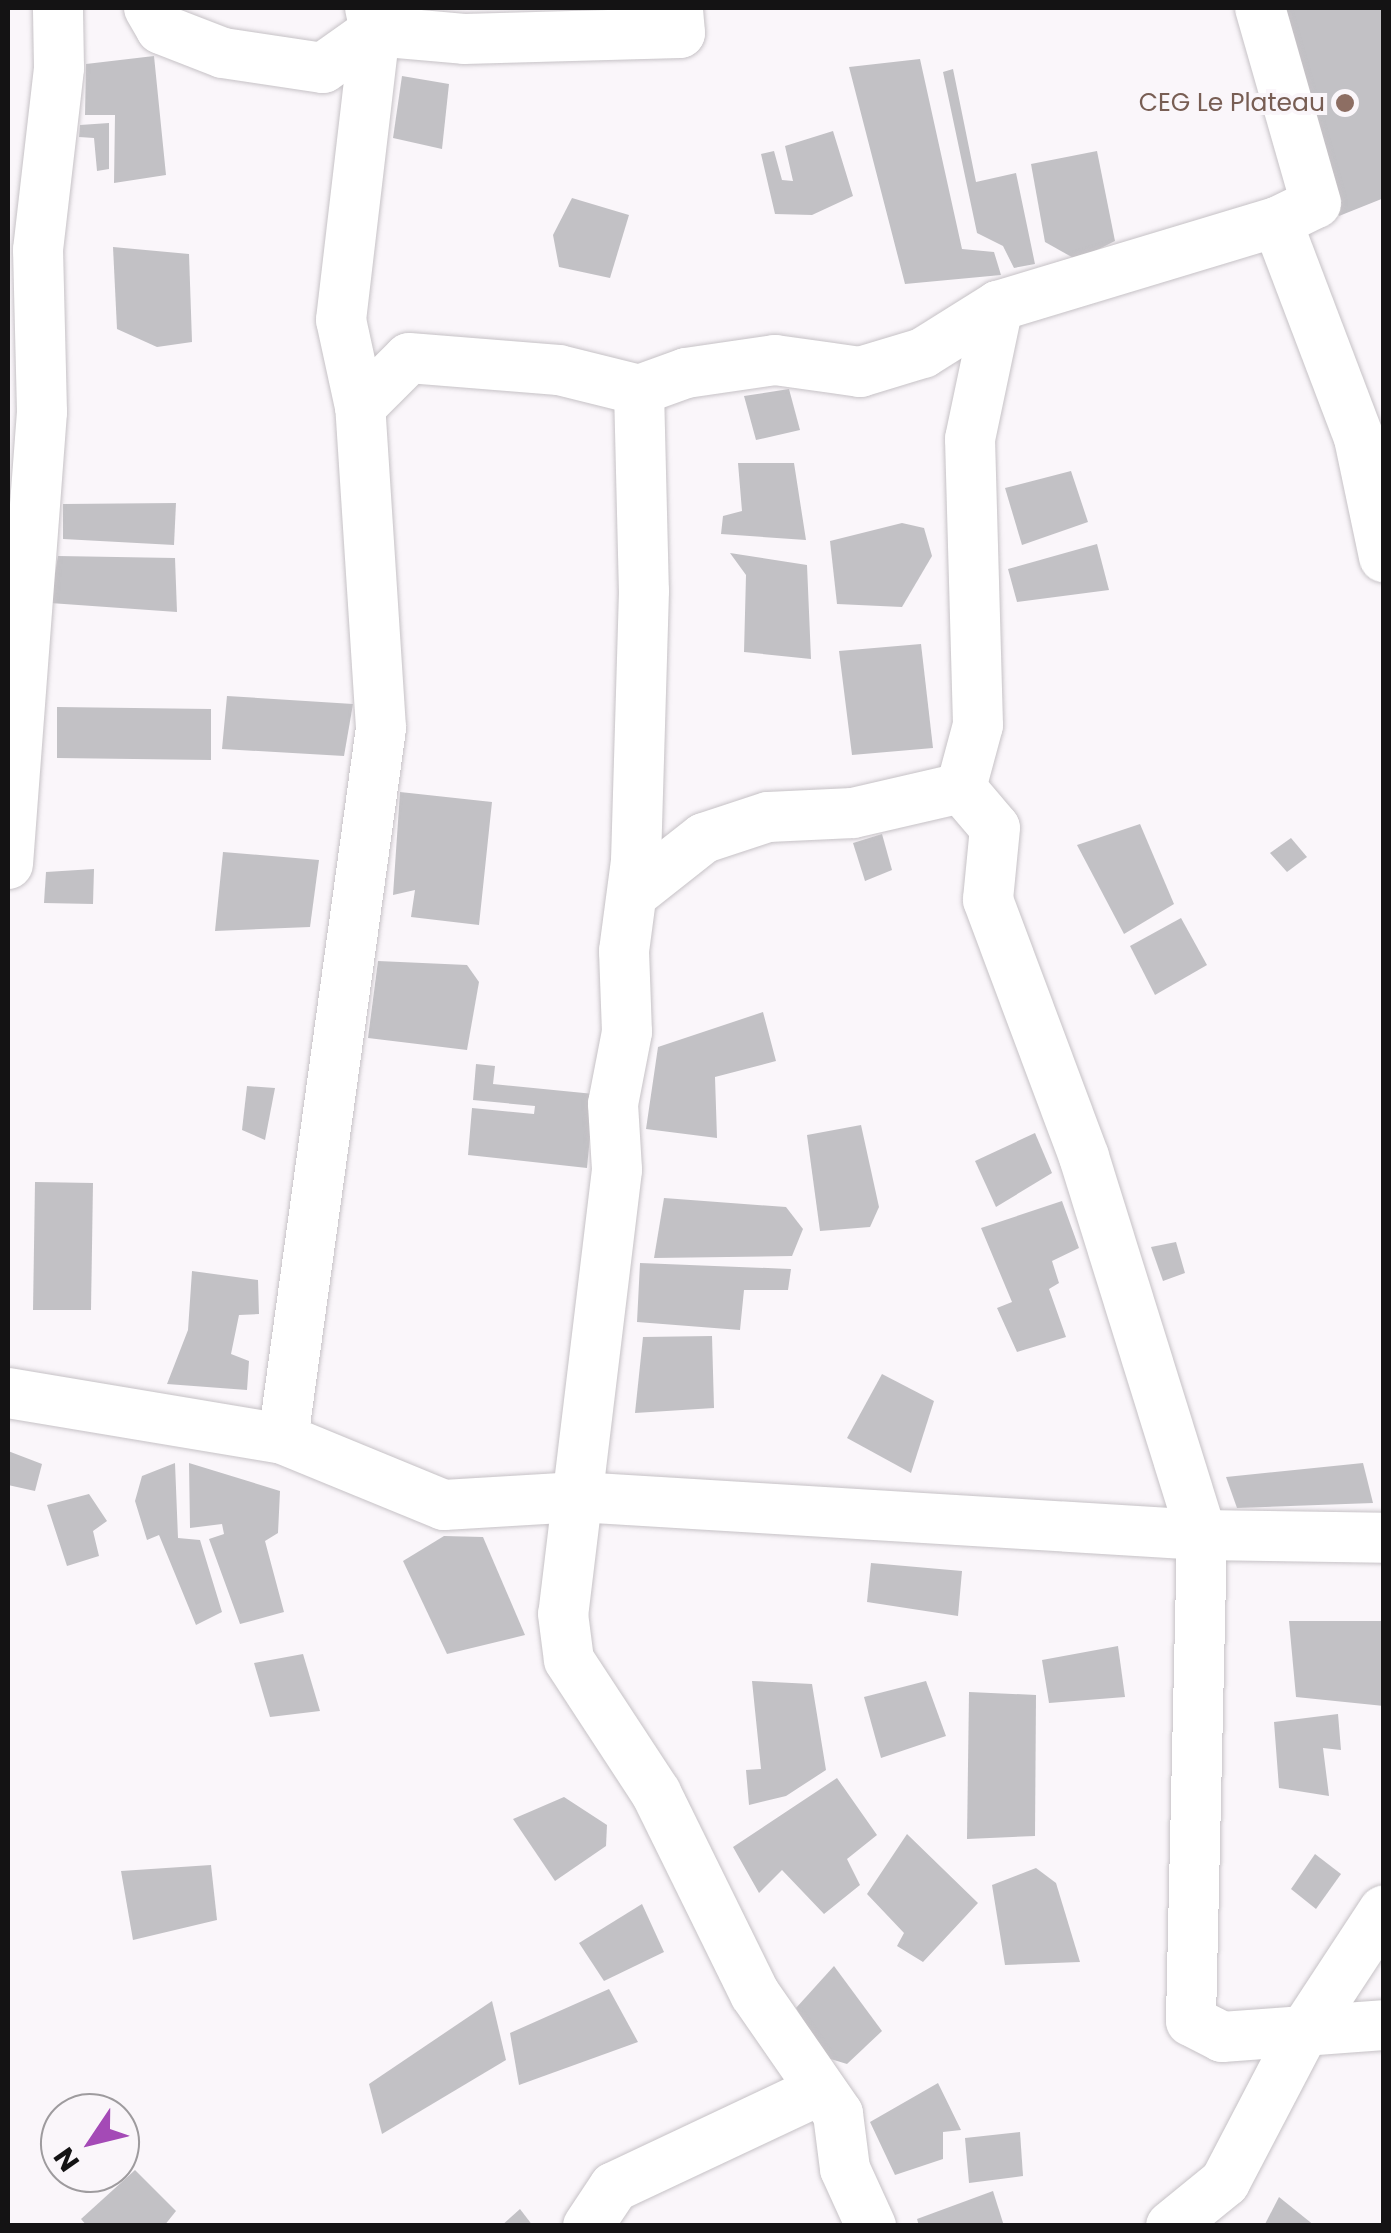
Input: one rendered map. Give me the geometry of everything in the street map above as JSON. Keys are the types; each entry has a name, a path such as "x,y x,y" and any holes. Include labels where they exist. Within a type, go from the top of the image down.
{"street":[{"path":"8,864 42,412 38,250 59,68 58,8"},
{"path":"149,8 161,29 223,53 322,68 373,19"},
{"path":"373,19 464,39 680,33 678,8"},
{"path":"360,407 409,358 558,370 638,390 686,373 775,360 860,372 923,353 998,306 1277,222 1316,203 1260,8"},
{"path":"284,1440 381,728 360,407 342,320 373,19"},
{"path":"1277,222 1358,438 1384,556"},
{"path":"961,788 978,725 970,438 998,306"},
{"path":"638,390 644,590 634,893 624,951 626,1032 613,1104 616,1170 563,1614 569,1660 656,1793 755,1994 838,2114 844,2169 871,2226"},
{"path":"634,893 704,838 768,817 853,813 961,788"},
{"path":"961,788 995,828 988,900 1084,1157 1202,1535 1191,2021 1222,2037 1302,2036 1384,2026"},
{"path":"8,1393 284,1440 444,1505 578,1497 1202,1535 1384,1538"},
{"path":"1171,2226 1225,2182 1302,2036 1384,1910"},
{"path":"588,2226 614,2187 820,2090"}],"building":[{"name":"CEG Le Plateau","path":"1278,8 1384,8 1384,198 1339,216"},
{"path":"154,56 166,175 114,183 115,115 85,115 86,64"},
{"path":"920,59 962,249 994,252 1001,275 905,284 849,67"},
{"path":"953,69 976,182 1016,173 1035,264 1014,268 1003,246 977,233 943,72"},
{"path":"402,76 449,84 442,149 393,138"},
{"path":"109,123 109,169 97,171 94,138 79,137 80,125"},
{"path":"833,131 853,196 812,215 775,214 761,154 774,151 782,180 793,181 785,146"},
{"path":"1097,151 1115,241 1077,260 1045,242 1031,164"},
{"path":"572,198 629,215 610,278 559,267 553,235"},
{"path":"113,247 189,254 192,342 157,347 117,329"},
{"path":"789,389 800,430 756,440 744,396"},
{"path":"738,463 794,463 806,540 721,534 723,516 742,511"},
{"path":"1071,471 1088,522 1022,545 1005,488"},
{"path":"176,503 174,545 63,539 63,504"},
{"path":"902,523 924,528 932,556 902,607 837,604 830,541"},
{"path":"1097,544 1109,590 1017,602 1008,569"},
{"path":"730,553 807,565 811,659 744,652 746,575"},
{"path":"58,556 175,558 177,612 50,603"},
{"path":"921,644 933,748 852,755 839,651"},
{"path":"227,696 353,704 344,756 222,749"},
{"path":"57,707 211,709 211,760 57,758"},
{"path":"400,792 492,802 479,925 411,917 415,890 393,895"},
{"path":"1140,824 1174,904 1124,934 1077,845"},
{"path":"882,834 892,870 865,881 853,843"},
{"path":"1291,838 1307,857 1287,872 1270,853"},
{"path":"223,852 319,860 310,927 215,931"},
{"path":"94,869 93,904 44,903 46,872"},
{"path":"1181,918 1207,965 1155,995 1130,946"},
{"path":"378,961 467,965 479,982 467,1050 368,1038"},
{"path":"763,1012 776,1061 715,1077 717,1138 646,1129 658,1047"},
{"path":"476,1064 495,1066 493,1084 594,1094 587,1168 468,1155 472,1108 534,1114 535,1106 473,1100"},
{"path":"247,1086 275,1088 265,1140 242,1130"},
{"path":"861,1125 879,1207 870,1227 820,1231 807,1135"},
{"path":"1035,1133 1052,1173 996,1207 975,1161"},
{"path":"35,1182 93,1183 91,1310 33,1310"},
{"path":"664,1198 786,1207 803,1229 792,1256 654,1258"},
{"path":"1062,1201 1079,1248 1052,1261 1059,1283 1049,1289 1066,1337 1017,1352 997,1308 1012,1302 981,1228"},
{"path":"1176,1242 1185,1273 1163,1281 1151,1247"},
{"path":"640,1263 791,1269 788,1290 744,1290 740,1330 637,1322"},
{"path":"192,1271 258,1280 259,1314 239,1315 231,1354 249,1361 247,1390 167,1384 188,1330"},
{"path":"712,1336 714,1408 635,1413 643,1337"},
{"path":"882,1374 934,1401 911,1473 847,1438"},
{"path":"8,1451 42,1464 35,1491 8,1485"},
{"path":"175,1463 178,1538 200,1540 222,1612 196,1625 159,1535 147,1540 135,1501 142,1476"},
{"path":"189,1463 280,1491 278,1533 265,1541 284,1612 240,1624 209,1539 224,1534 222,1524 190,1528"},
{"path":"1363,1463 1373,1503 1237,1508 1226,1477"},
{"path":"89,1494 107,1521 93,1531 99,1556 67,1566 47,1505"},
{"path":"444,1536 483,1537 525,1635 447,1654 403,1561"},
{"path":"871,1563 962,1571 958,1616 867,1602"},
{"path":"1289,1621 1381,1621 1384,1706 1296,1697"},
{"path":"1118,1646 1125,1697 1049,1703 1042,1660"},
{"path":"303,1654 320,1711 270,1717 254,1663"},
{"path":"752,1681 812,1684 826,1770 786,1796 749,1805 746,1770 761,1769"},
{"path":"926,1681 946,1736 881,1758 864,1697"},
{"path":"969,1692 1036,1695 1035,1836 967,1839"},
{"path":"1338,1714 1341,1750 1323,1748 1329,1796 1279,1788 1274,1722"},
{"path":"837,1778 877,1835 847,1859 860,1885 824,1914 782,1870 759,1893 733,1847"},
{"path":"564,1797 607,1825 606,1846 555,1881 513,1819"},
{"path":"907,1834 978,1903 923,1962 897,1946 904,1933 867,1894"},
{"path":"1315,1854 1341,1874 1316,1909 1291,1889"},
{"path":"211,1865 217,1920 133,1940 121,1871"},
{"path":"1036,1868 1056,1883 1080,1962 1005,1965 992,1885"},
{"path":"642,1904 664,1952 604,1981 579,1943"},
{"path":"834,1966 882,2031 847,2064 824,2057 796,2008"},
{"path":"609,1989 638,2042 519,2085 510,2033"},
{"path":"492,2001 506,2060 382,2134 369,2084"},
{"path":"938,2083 961,2130 943,2132 943,2159 895,2175 870,2122"},
{"path":"1020,2132 1023,2176 969,2183 965,2138"},
{"path":"140,2175 176,2211 164,2226 87,2226 81,2219 110,2193 140,2193"},
{"path":"993,2191 1004,2226 919,2226 917,2219"},
{"path":"1279,2197 1315,2226 1264,2226"},
{"path":"520,2209 533,2226 501,2226"}],"place":[{"name":"CEG Le Plateau","path":"1345,103"}]}
